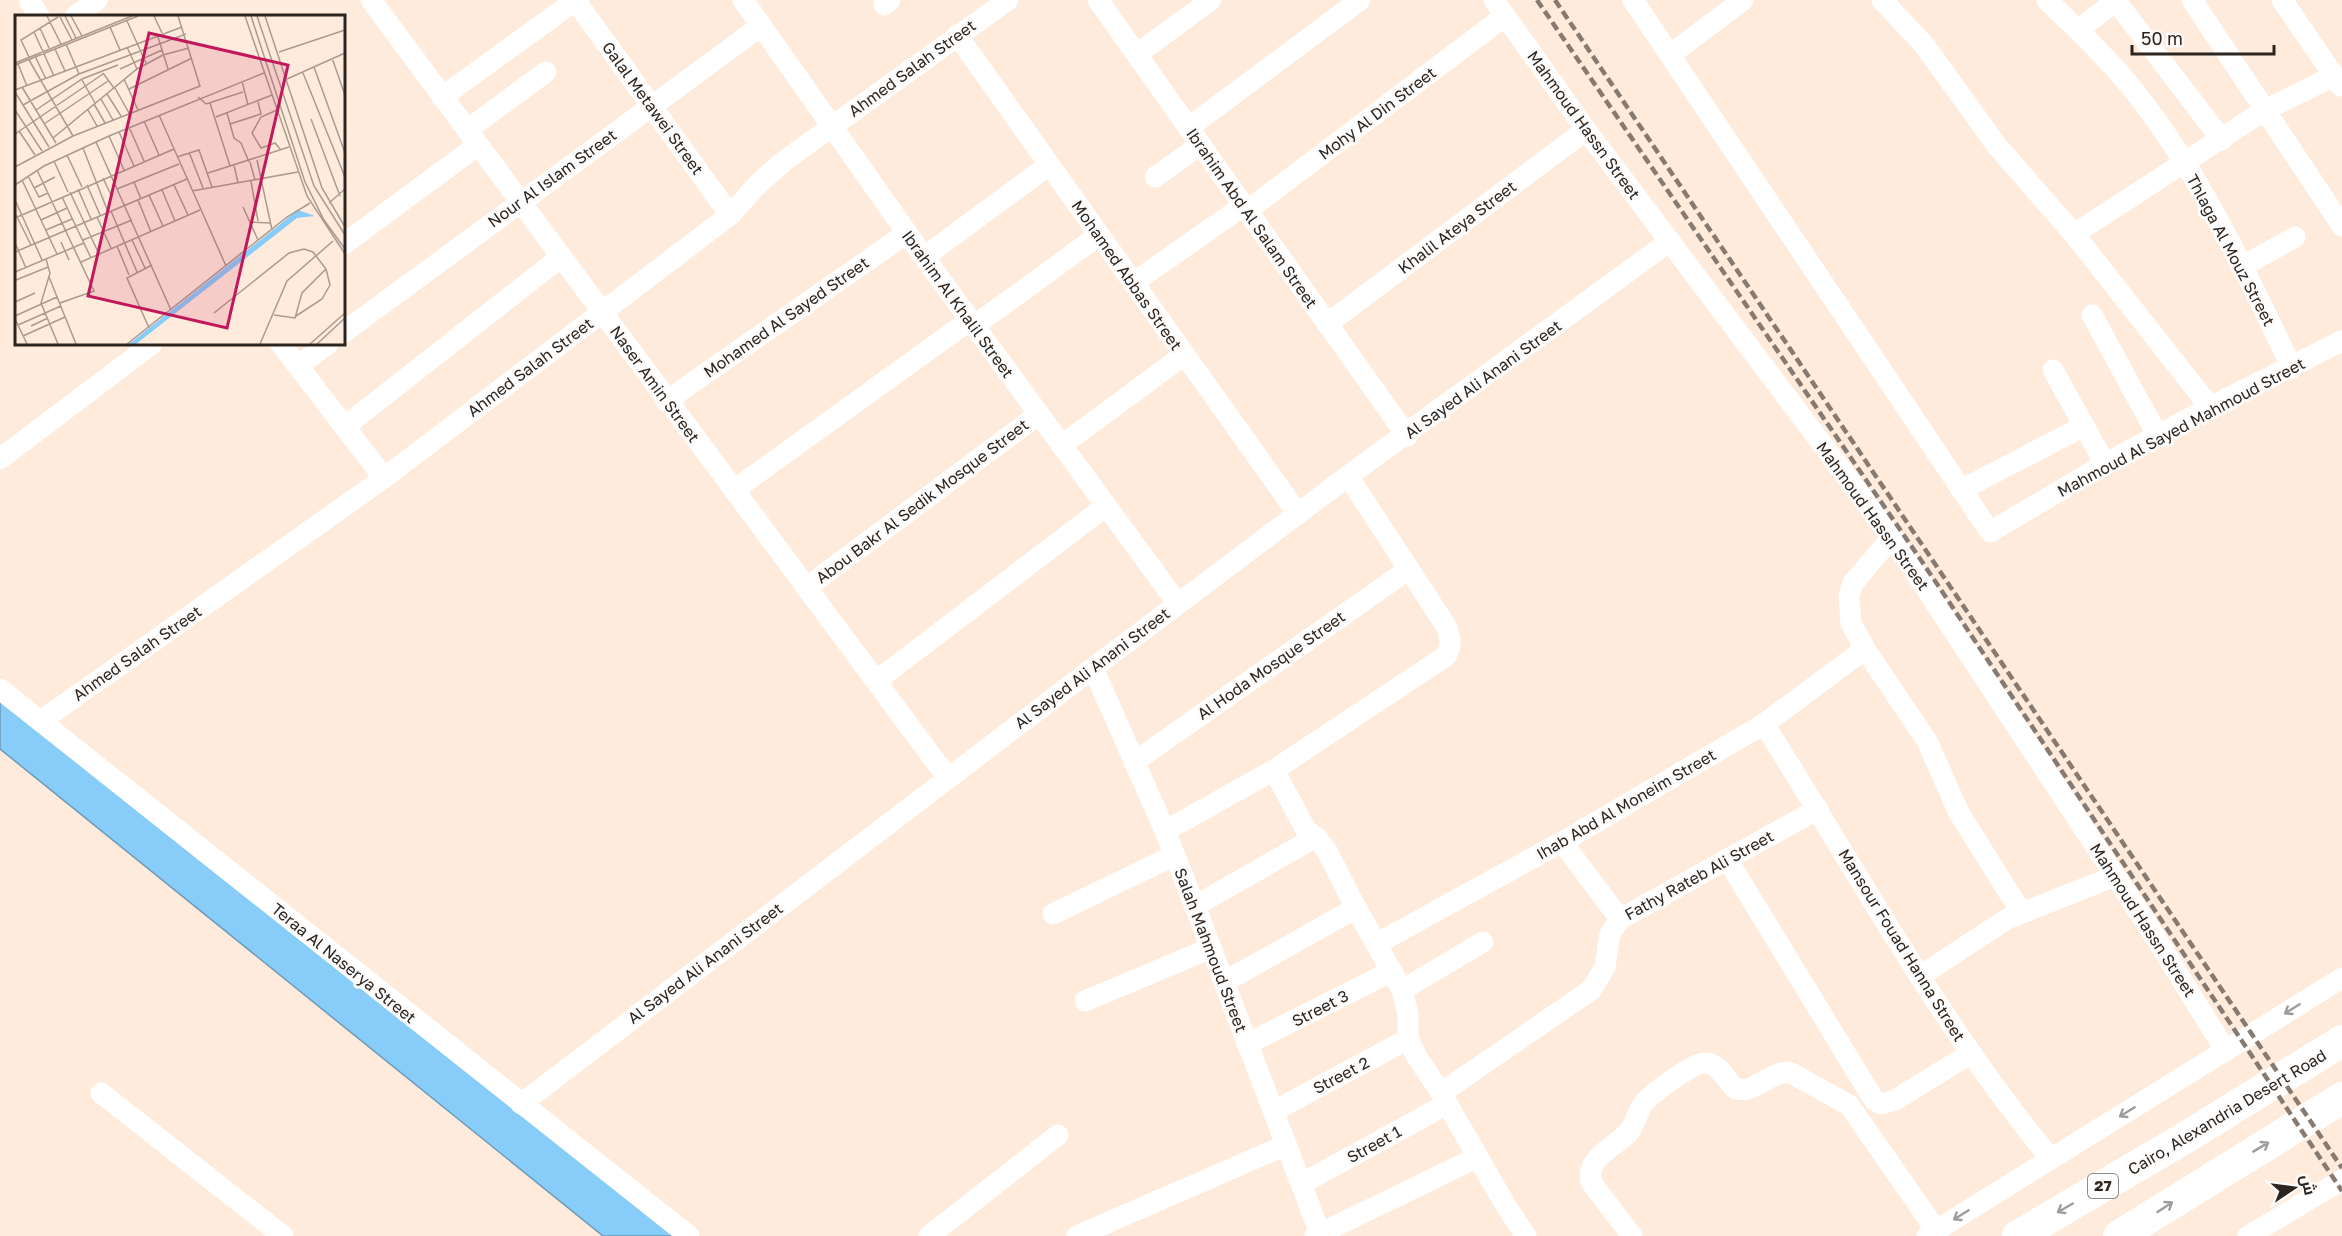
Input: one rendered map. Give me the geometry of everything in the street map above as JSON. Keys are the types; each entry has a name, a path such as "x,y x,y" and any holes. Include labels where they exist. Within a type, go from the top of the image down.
{"highway":[{"name":"Cairo, Alexandria Desert Road","path":"2018,1236 2188,1136 2342,1041"},
{"path":"2119,1236 2342,1098"}],"street":[{"path":"29,0 38,15"},
{"path":"76,15 97,0"},
{"path":"442,97 576,0"},
{"name":"Galal Metawei Street","path":"576,0 730,215"},
{"name":"Ahmed Salah Street","path":"41,721 384,478 730,215 784,161 1008,0"},
{"name":"Ibrahim Abd Al Salam Street","path":"1098,0 1407,435"},
{"path":"1137,54 1210,0"},
{"path":"1155,177 1194,136 1360,0"},
{"path":"1633,0 1961,490 2084,426"},
{"path":"1671,54 1743,0"},
{"path":"1882,0 1925,46 1997,146 2074,234 2210,407"},
{"name":"Thlaga Al Mouz Street","path":"2047,0 2122,77 2185,163 2222,225 2292,368"},
{"path":"2078,30 2116,0 2222,140"},
{"path":"2193,0 2342,226"},
{"path":"2074,234 2265,110 2338,82 2282,0"},
{"name":"Ibrahim Al Khalil Street","path":"745,1 924,257 1178,604"},
{"name":"Naser Amin Street","path":"379,3 442,97 947,777"},
{"name":"Mahmoud Hassn Street","path":"1500,8 1586,130 1892,537 2115,876 2226,1051"},
{"name":"Mohy Al Din Street","path":"1133,283 1245,208 1500,8"},
{"name":"Nour Al Islam Street","path":"345,331 761,26"},
{"name":"Mohamed Abbas Street","path":"957,35 1298,514"},
{"path":"345,243 473,138 546,72"},
{"name":"Khalil Ateya Street","path":"1327,324 1586,130"},
{"path":"924,257 1049,165"},
{"name":"Mohamed Al Sayed Street","path":"666,400 907,233"},
{"path":"734,490 1099,235"},
{"path":"2243,266 2295,237"},
{"name":"Al Sayed Ali Anani Street","path":"521,1104 947,777 1298,514 1670,241"},
{"path":"344,427 561,257"},
{"path":"2092,315 2158,436"},
{"name":"Mahmoud Al Sayed Mahmoud Street","path":"1961,490 1990,532 2105,464 2210,407 2342,341"},
{"path":"0,459 151,345"},
{"path":"282,345 384,478"},
{"path":"298,366 327,345"},
{"path":"1062,445 1184,355"},
{"path":"2053,370 2105,464"},
{"name":"Abou Bakr Al Sedik Mosque Street","path":"806,588 1039,414"},
{"path":"1165,831 1274,770 1446,656 1451,647 1450,636 1348,477"},
{"path":"876,681 1106,506"},
{"path":"1892,537 1853,583 1850,596 1851,623 1864,649 1927,741 1959,813 2021,912"},
{"name":"Al Hoda Mosque Street","path":"1134,762 1408,569"},
{"name":"Ihab Abd Al Moneim Street","path":"1376,944 1562,842 1764,724 1864,649"},
{"name":"Salah Mahmoud Street","path":"1093,668 1196,906 1319,1235"},
{"name":"Teraa Al Naserya Street","path":"0,689 689,1236"},
{"name":"Mansour Fouad Hanna Street","path":"1764,724 1970,1054 2051,1159"},
{"path":"1274,770 1306,830 1316,837 1327,851 1402,990 1408,1014 1408,1040 1417,1057 1526,1236"},
{"name":"Fathy Rateb Ali Street","path":"1444,1098 1591,990 1605,967 1610,934 1620,919 1818,810"},
{"path":"1196,906 1316,837"},
{"path":"1562,842 1620,919"},
{"path":"1053,914 1175,855"},
{"path":"1727,859 1874,1100 1888,1104 1970,1054"},
{"path":"1920,976 2021,912 2115,876"},
{"path":"1224,982 1356,908"},
{"path":"1402,990 1483,942"},
{"path":"1085,1001 1211,948"},
{"name":"Street 3","path":"1247,1044 1392,971"},
{"path":"1632,1236 1591,1182 1592,1165 1627,1134 1641,1108 1652,1095 1695,1067 1706,1063 1717,1067 1731,1085 1742,1090 1748,1090 1779,1072 1789,1072 1849,1105 1931,1233 2342,978"},
{"name":"Street 2","path":"1274,1111 1408,1040"},
{"path":"101,1093 283,1236"},
{"name":"Street 1","path":"1301,1184 1444,1098"},
{"path":"937,1234 1058,1135"},
{"path":"1077,1236 1286,1145"},
{"path":"1319,1235 1478,1156"},
{"path":"2248,1236 2342,1180"}],"water":[{"path":"0,698 682,1236 603,1236 0,749"}],"railway":[{"path":"1537,0 1925,566 2342,1191"},
{"path":"1555,0 2342,1168"}]}
